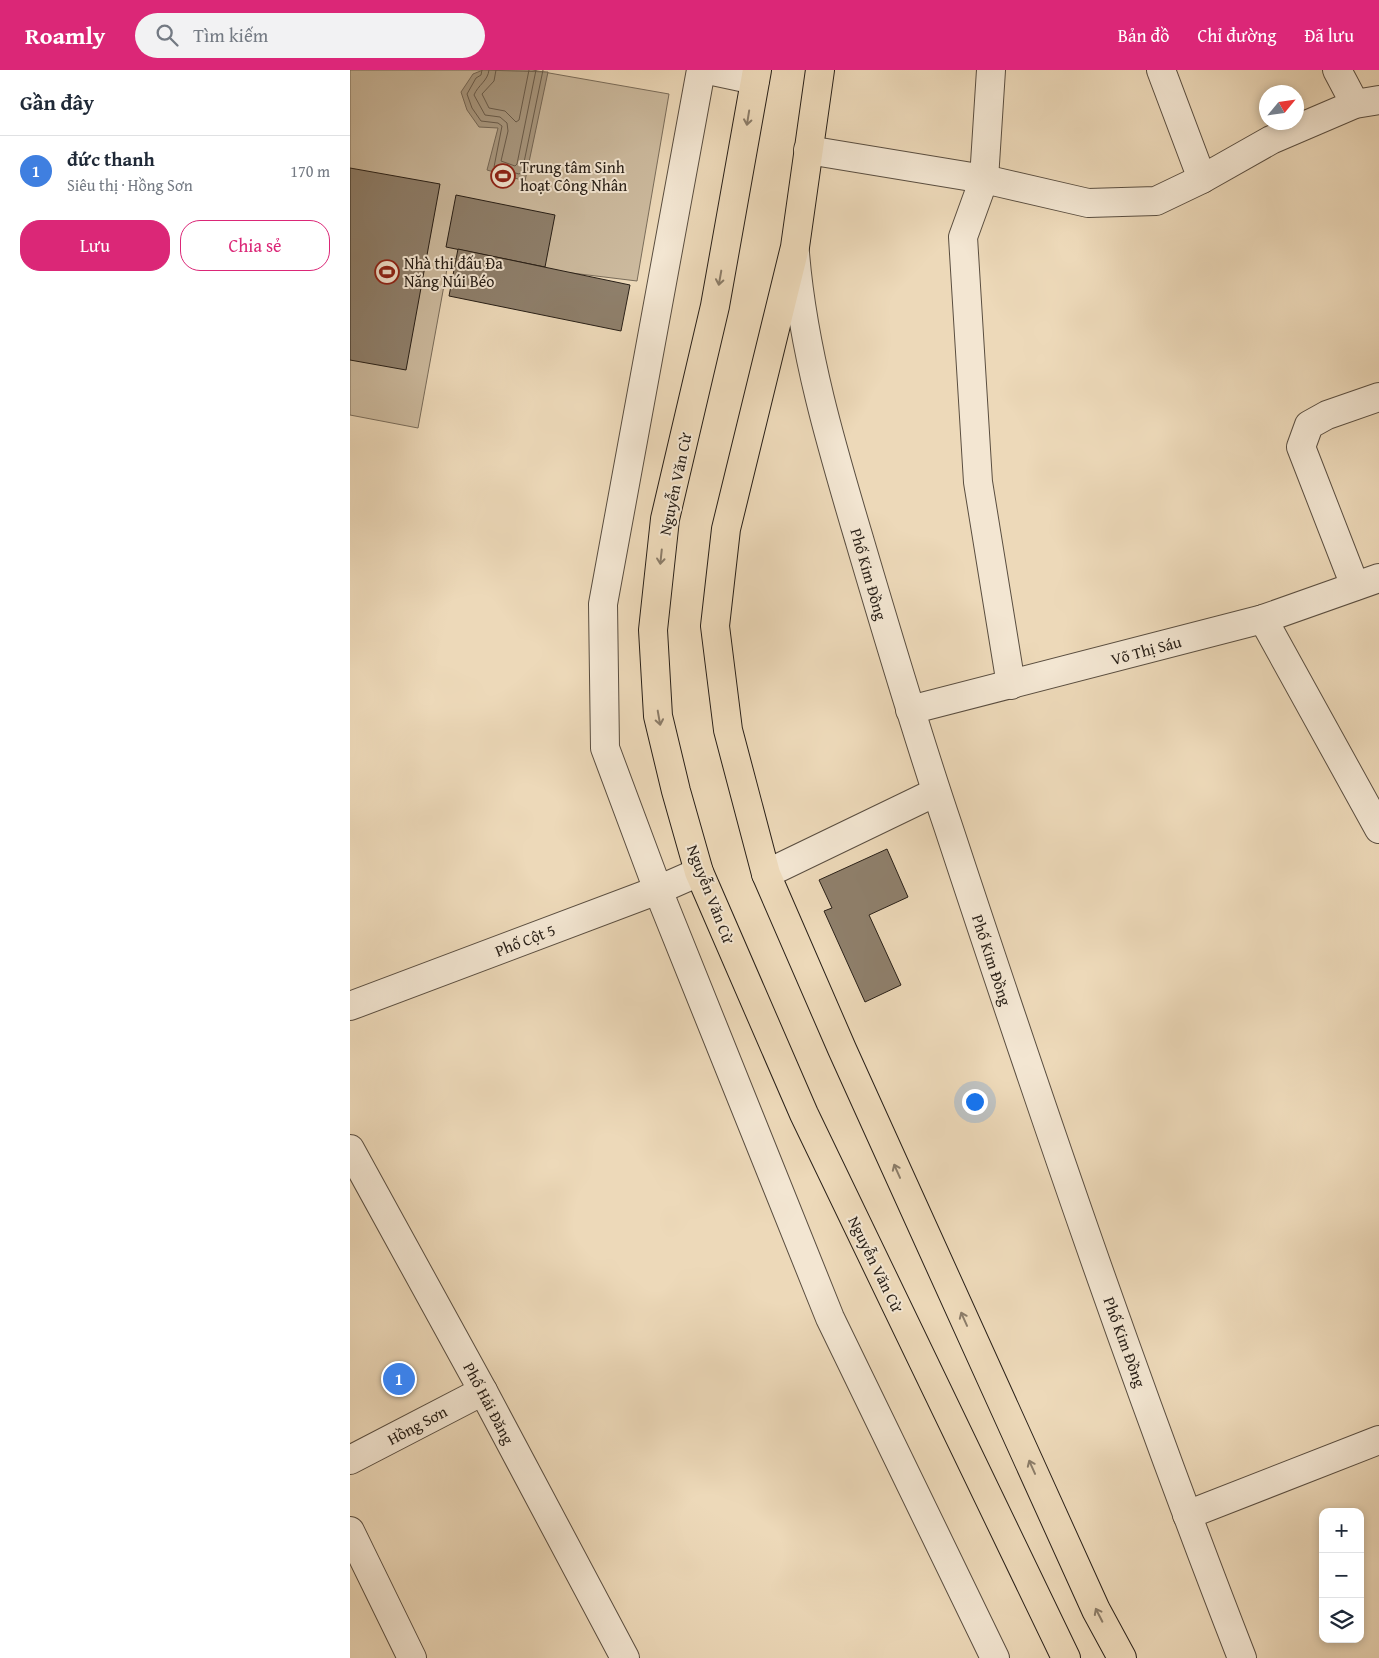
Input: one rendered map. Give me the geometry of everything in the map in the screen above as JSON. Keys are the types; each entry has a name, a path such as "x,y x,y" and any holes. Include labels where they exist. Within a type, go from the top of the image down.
{"main road":[{"path":"820,70 795,246 726,529 715,626 728,730 766,874 850,1067 1072,1555 1122,1658"},
{"name":"Nguyễn Văn Cừ","path":"756,75 715,306 665,519 653,630 658,716 676,791 699,872 804,1114 1066,1658"}],"street":[{"path":"701,70 603,604 606,748 658,890 830,1318 995,1658"},
{"path":"708,70 756,75"},
{"path":"991,70 984,179 962,237 978,482 1011,686"},
{"path":"1161,70 1202,179"},
{"path":"808,150 984,179 1088,203 1156,201 1202,179 1271,140 1367,102 1337,70"},
{"name":"Phố Kim Đồng","path":"795,246 800,303 832,448 910,710 1037,1096 1187,1515 1242,1658"},
{"path":"1367,582 1301,447 1309,425 1327,415 1379,397"},
{"name":"Võ Thị Sáu","path":"910,710 1011,686 1263,619 1367,582"},
{"path":"1263,619 1379,829"},
{"path":"766,874 936,792"},
{"name":"Phố Cột 5","path":"350,1006 658,890 699,872"},
{"name":"Phố Hải Đăng","path":"350,1149 483,1391 625,1658"},
{"name":"Hồng Sơn","path":"350,1460 483,1391"},
{"path":"1187,1515 1379,1440"},
{"path":"350,1531 412,1658"}],"shaded area":[{"name":"Trung tâm Sinh hoạt Công Nhân","path":"350,70 532,70 669,94 637,281 449,258 418,428 350,415"}],"water":[{"path":"483,70 548,72 525,181 487,170 498,128 479,127 467,110 461,92 473,74"}],"building":[{"name":"Nhà thi đấu Đa Năng Núi Béo","path":"350,168 440,184 406,370 350,360"},
{"path":"456,195 555,215 545,267 446,247"},
{"path":"458,249 630,285 621,331 449,296"},
{"path":"887,849 908,897 869,915 901,985 865,1002 824,911 832,908 819,880"}],"place":[{"name":"Trung tâm Sinh hoạt Công Nhân","path":"503,176"},
{"name":"Nhà thi đấu Đa Năng Núi Béo","path":"387,272"},
{"name":"đức thanh","path":"399,1379"}]}
